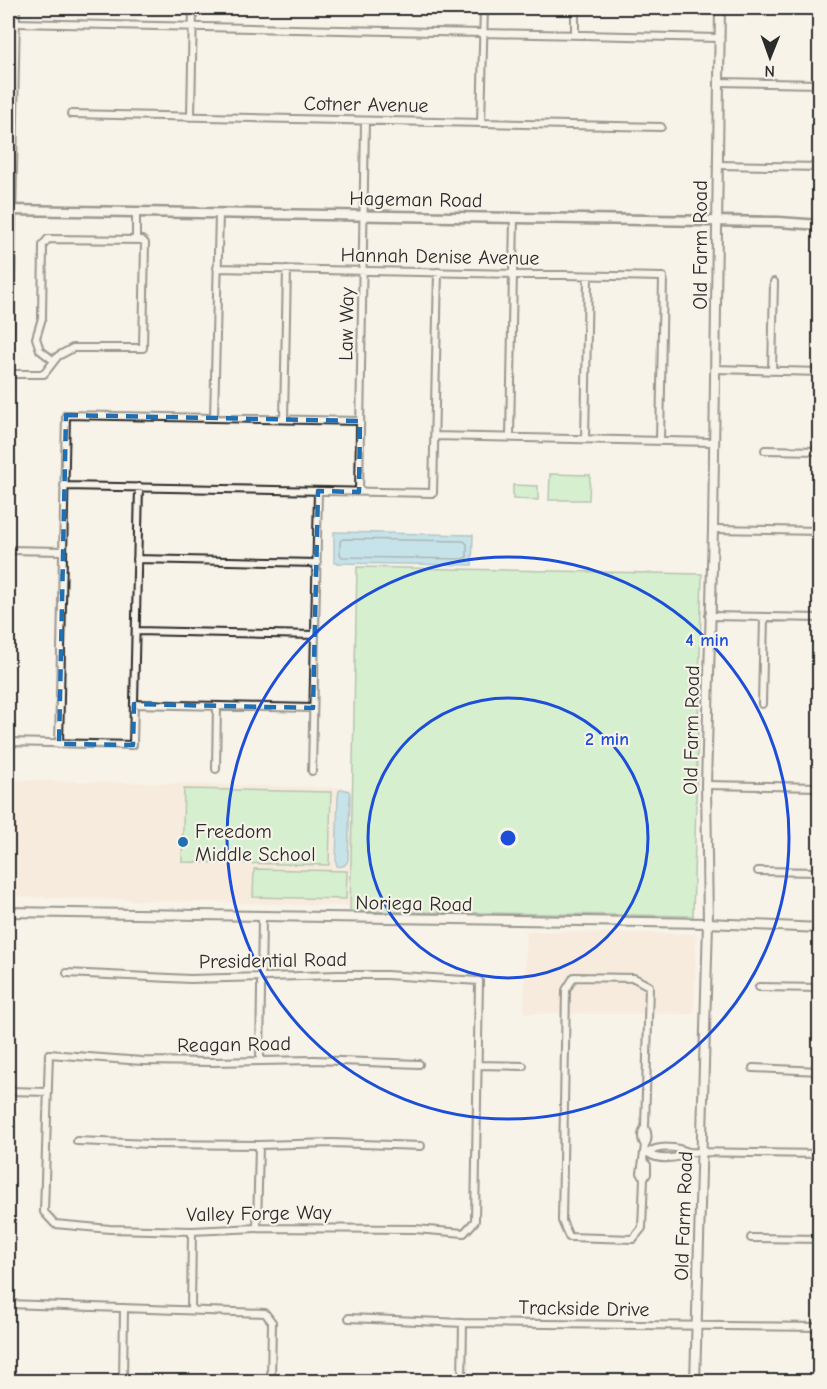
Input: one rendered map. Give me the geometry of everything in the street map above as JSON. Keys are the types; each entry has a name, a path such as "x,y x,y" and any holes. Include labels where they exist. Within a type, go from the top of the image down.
{"main road":[{"name":"Hageman Road","path":"9,211 364,214 785,222 819,225"}],"street":[{"path":"8,386 9,211 15,8"},
{"path":"191,117 193,8"},
{"path":"481,123 484,8"},
{"path":"575,8 575,35"},
{"name":"Old Farm Road","path":"695,1382 708,923 706,785 713,529 720,8"},
{"path":"15,23 719,38"},
{"path":"718,82 819,84"},
{"name":"Cotner Avenue","path":"71,114 660,127"},
{"name":"Law Way","path":"358,492 365,121"},
{"path":"717,165 819,167"},
{"path":"136,212 136,240"},
{"path":"214,418 219,213"},
{"path":"510,438 514,217"},
{"path":"8,374 44,374 64,352 80,346 143,348 145,243 141,240 48,239 45,241 43,245 42,318 36,338 40,350 54,361"},
{"name":"Hannah Denise Avenue","path":"217,268 663,277 660,441"},
{"path":"284,419 287,269"},
{"path":"64,486 434,493 438,272"},
{"path":"585,439 588,276"},
{"path":"772,371 774,282"},
{"path":"715,369 819,372"},
{"path":"58,744 66,415 360,421"},
{"path":"435,436 713,442"},
{"path":"765,450 819,452"},
{"path":"8,742 134,745 139,487"},
{"path":"312,771 318,491"},
{"path":"713,529 819,531"},
{"path":"8,550 63,551"},
{"path":"137,559 317,563"},
{"path":"709,616 819,618"},
{"path":"762,704 764,617"},
{"path":"136,632 315,635"},
{"path":"134,704 314,708"},
{"path":"216,769 217,706"},
{"path":"706,785 819,787"},
{"path":"758,871 819,872"},
{"name":"Noriega Road","path":"8,912 708,923 819,928"},
{"path":"260,1061 262,917"},
{"name":"Presidential Road","path":"66,973 143,978 386,975 479,981 478,1065"},
{"path":"574,977 634,978 649,986 645,1127 648,1141 646,1150 641,1173 644,1178 642,1228 633,1239 569,1237 562,1221 566,990 574,977"},
{"path":"759,987 819,988"},
{"name":"Reagan Road","path":"48,1092 49,1054 142,1061 314,1060 419,1064"},
{"path":"478,1065 523,1066"},
{"name":"Valley Forge Way","path":"48,1092 44,1212 55,1224 192,1232 257,1228 415,1229 464,1233 475,1221 478,1065"},
{"path":"753,1068 819,1071"},
{"path":"8,1091 48,1092"},
{"path":"77,1141 421,1146"},
{"path":"257,1228 259,1145"},
{"path":"646,1150 654,1148 681,1149 689,1152 819,1154"},
{"path":"191,1310 192,1232"},
{"path":"751,1238 819,1239"},
{"path":"8,1304 265,1313 272,1322 272,1382"},
{"path":"123,1382 124,1308"},
{"name":"Trackside Drive","path":"349,1318 463,1323 819,1327"},
{"path":"462,1382 463,1323"}],"highlighted area":[{"path":"66,415 360,421 359,492 318,491 313,708 134,704 133,745 59,744"}],"shaded area":[{"name":"Freedom Middle School","path":"15,780 353,788 350,906 14,896"},
{"path":"526,931 696,934 694,1014 524,1013"}],"green space":[{"path":"550,474 590,475 589,500 549,500"},
{"path":"513,485 538,486 538,500 513,499"},
{"path":"357,567 702,574 693,916 350,911"},
{"path":"184,789 331,792 329,865 182,862"},
{"path":"254,869 347,871 346,899 253,897"}],"water":[{"path":"334,532 473,535 472,565 334,563"},
{"path":"342,789 349,791 350,794 348,860 341,867 337,866 336,862 338,796"}],"place":[{"name":"Freedom Middle School","path":"183,842"}]}
